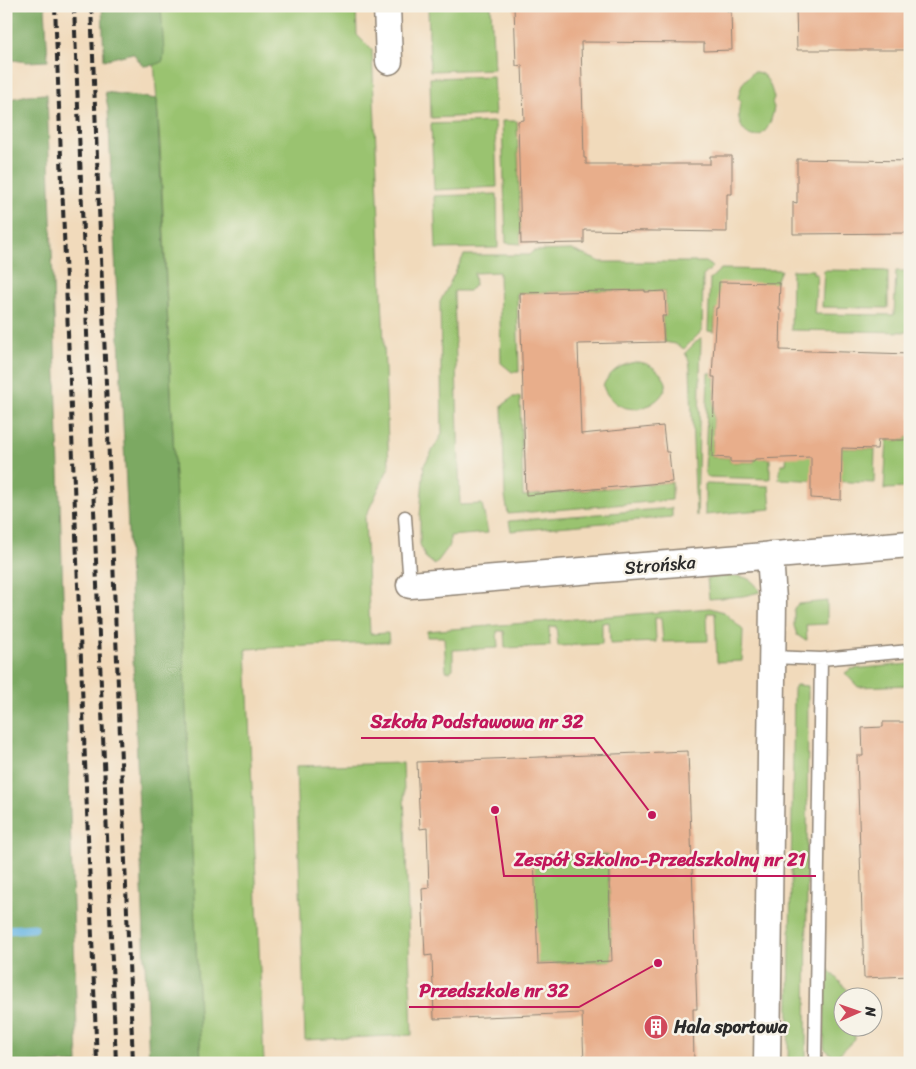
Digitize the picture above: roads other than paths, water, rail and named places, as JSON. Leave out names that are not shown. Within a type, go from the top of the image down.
[{"type":"street","points":[[387,6],[388,61]]},
{"type":"street","name":"Strońska","points":[[410,585],[910,544]]},
{"type":"street","points":[[767,1063],[773,600],[770,555]]},
{"type":"lane","points":[[405,517],[410,585]]},
{"type":"lane","points":[[772,658],[821,660],[910,651]]},
{"type":"lane","points":[[815,1063],[821,660]]},
{"type":"waterway","points":[[6,930],[34,928]]},
{"type":"railway","points":[[55,6],[97,1063]]},
{"type":"railway","points":[[74,6],[116,1063]]},
{"type":"railway","points":[[91,6],[133,1063]]},
{"type":"place","name":"Zespół Szkolno-Przedszkolny nr 21","points":[[495,810]]},
{"type":"place","name":"Szkoła Podstawowa nr 32","points":[[652,815]]},
{"type":"place","name":"Przedszkole nr 32","points":[[658,963]]},
{"type":"place","name":"Hala sportowa","points":[[656,1027]]}]
